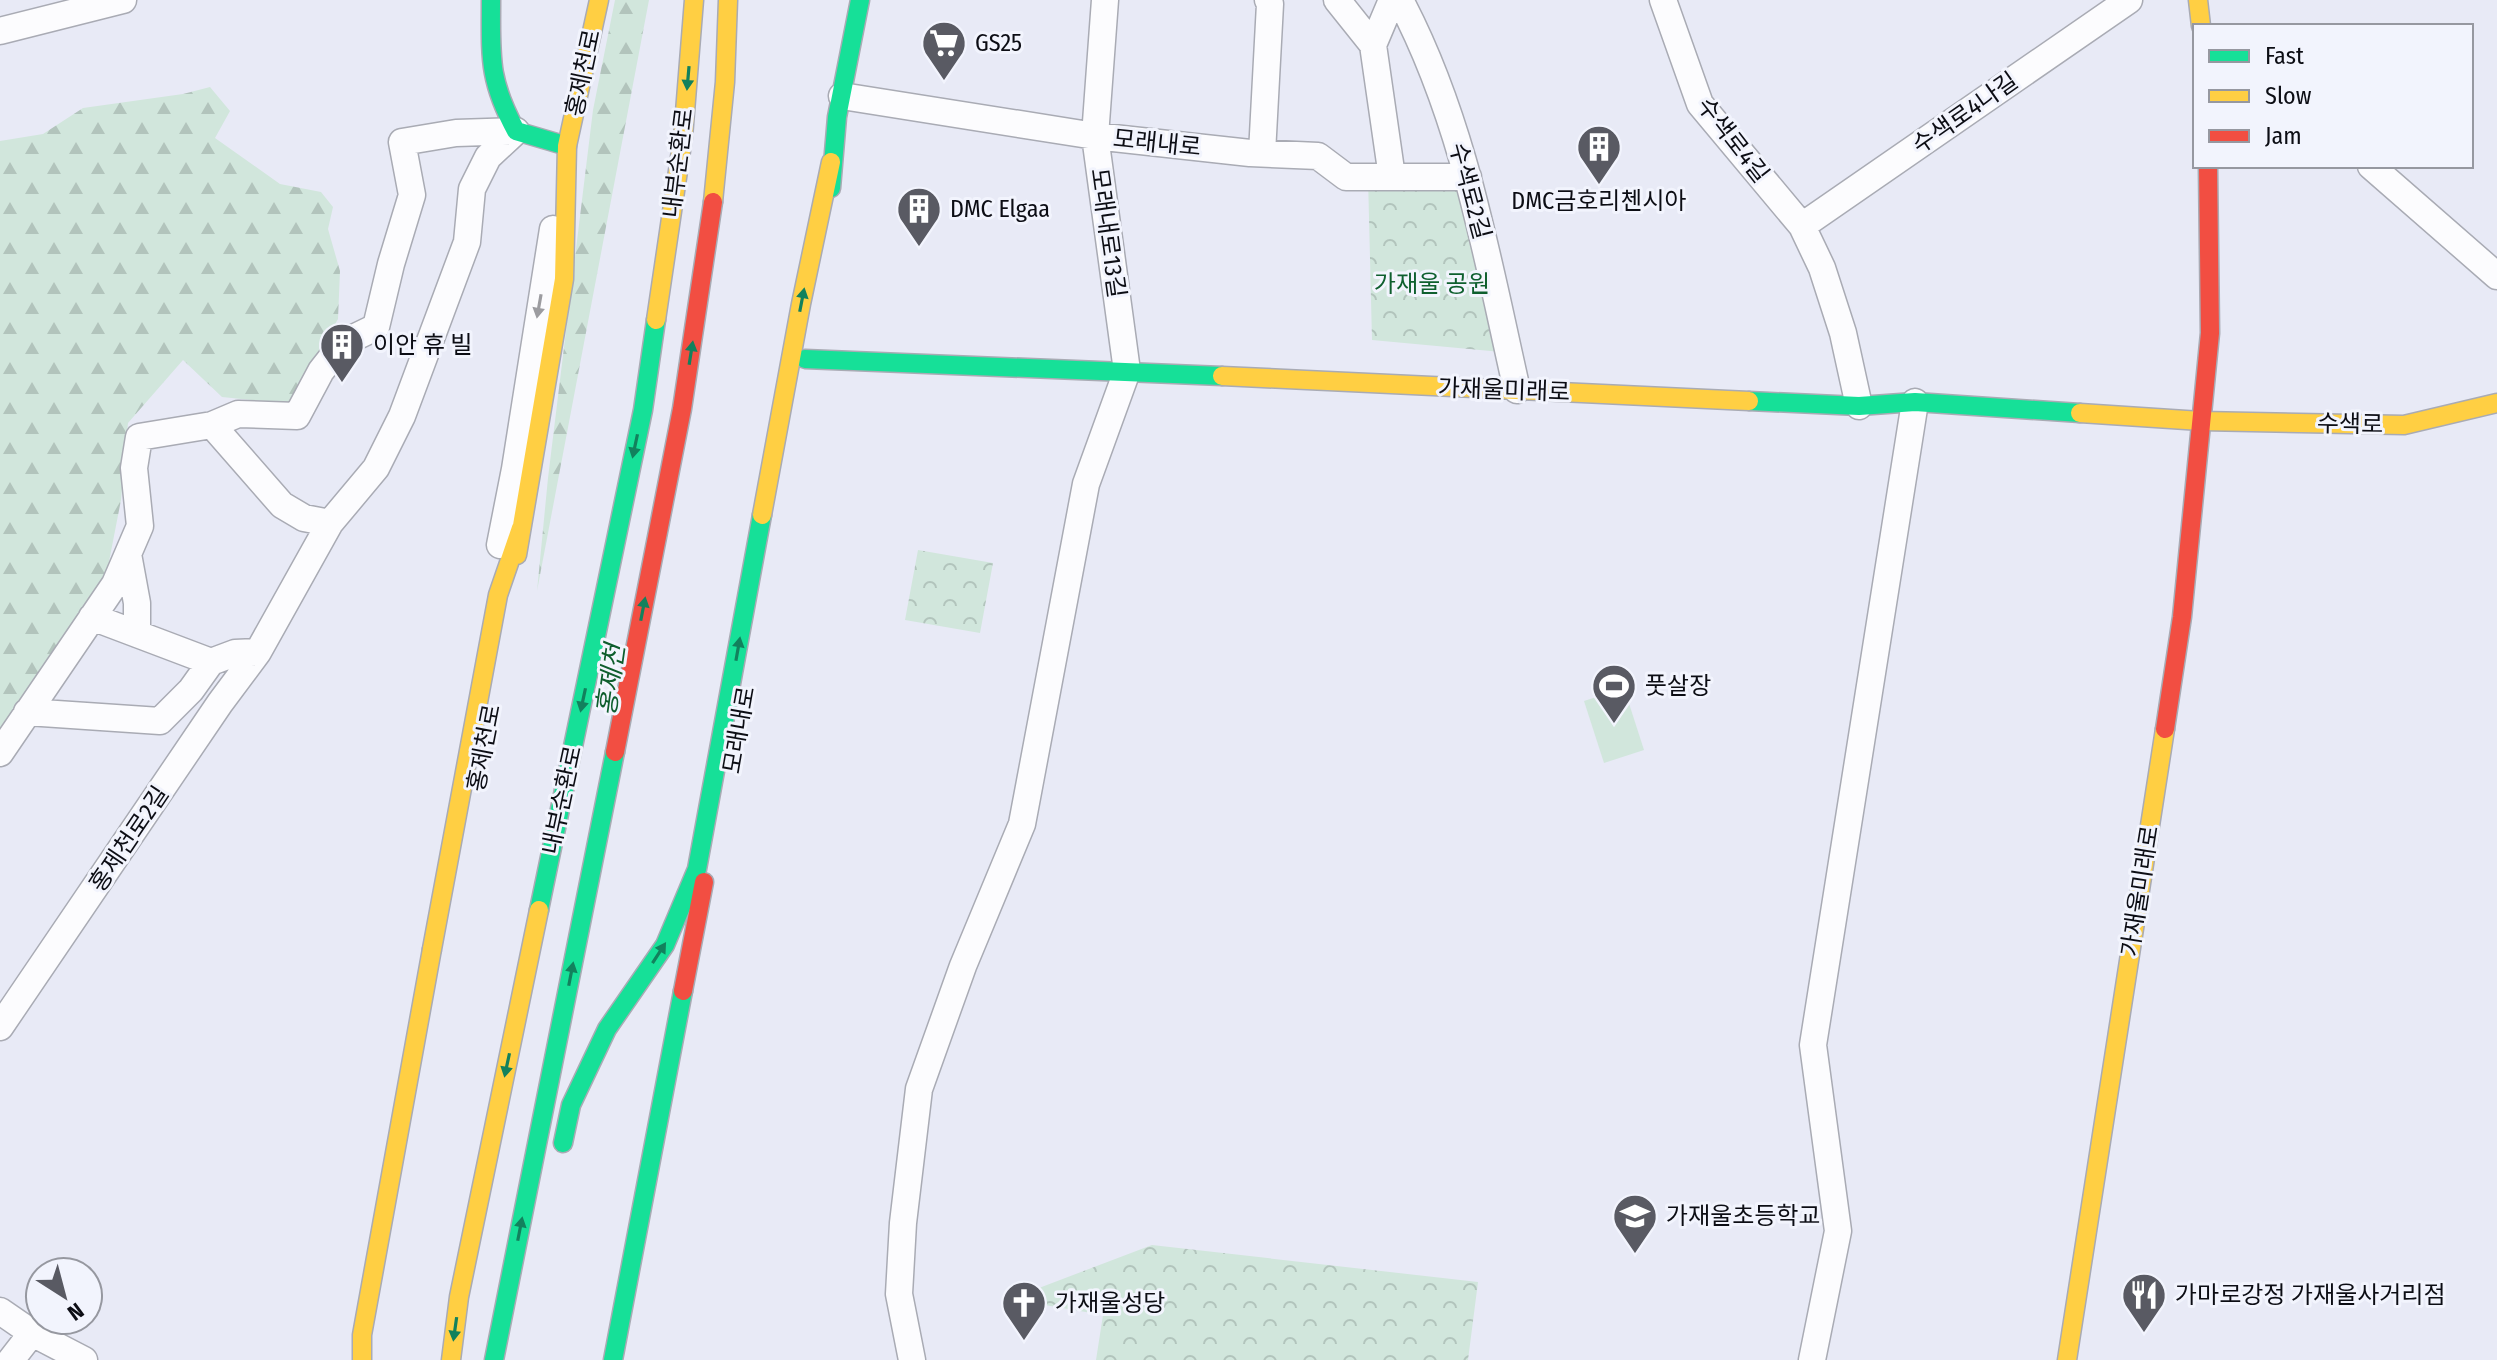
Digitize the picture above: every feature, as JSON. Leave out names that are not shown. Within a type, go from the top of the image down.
[{"type":"main road","points":[[491,0],[491,67],[499,99],[516,131]]},
{"type":"main road","name":"홍제천로","points":[[345,1348],[385,1277],[498,672],[548,384],[564,279],[567,146],[599,0]]},
{"type":"main road","name":"내부순환로","points":[[451,1360],[459,1297],[643,410],[683,137],[694,0]]},
{"type":"main road","name":"내부순환로","points":[[496,1360],[682,412],[715,199],[726,85],[728,0]]},
{"type":"main road","points":[[846,69],[849,0]]},
{"type":"main road","name":"모래내로","points":[[613,1360],[703,888],[729,783],[805,359],[830,252],[831,162],[860,0]]},
{"type":"main road","points":[[846,69],[870,0]]},
{"type":"main road","points":[[2198,0],[2201,24]]},
{"type":"main road","name":"홍제천로","points":[[516,131],[567,146]]},
{"type":"main road","points":[[557,1164],[571,1105],[595,1054],[607,1029],[665,945],[697,869],[801,304],[831,162]]},
{"type":"main road","name":"가재울미래로","points":[[2067,1360],[2182,617],[2210,333],[2208,168]]},
{"type":"main road","name":"가재울미래로","points":[[805,359],[1859,406],[1915,402],[2201,421]]},
{"type":"main road","name":"수색로","points":[[2201,421],[2404,425],[2497,403]]},
{"type":"main road","points":[[362,1360],[362,1335],[498,595],[521,528]]},
{"type":"main road","points":[[496,1360],[539,1225]]},
{"type":"street","points":[[0,31],[123,0]]},
{"type":"street","name":"모래내로13길","points":[[1105,0],[1095,136],[1127,371]]},
{"type":"street","points":[[1337,0],[1373,45],[1392,177]]},
{"type":"street","points":[[1373,45],[1392,0]]},
{"type":"street","name":"수색로2길","points":[[1400,0],[1444,96],[1468,177],[1517,390]]},
{"type":"street","name":"수색로4길","points":[[1663,0],[1700,104],[1802,226],[1822,268],[1843,333],[1859,406]]},
{"type":"street","name":"수색로4나길","points":[[1802,226],[2129,0]]},
{"type":"street","points":[[1262,153],[1274,1]]},
{"type":"street","name":"모래내로","points":[[842,96],[1095,136],[1318,156],[1346,177],[1468,177]]},
{"type":"street","name":"홍제천로","points":[[0,753],[115,584],[140,526],[134,468],[139,437],[212,425],[238,414],[297,416],[321,371],[343,343],[376,327],[412,195],[402,142],[456,133],[516,131]]},
{"type":"street","name":"홍제천로2길","points":[[0,1027],[258,652],[330,523],[376,468],[402,416],[467,242],[472,189],[488,157],[516,131]]},
{"type":"street","name":"홍제천로","points":[[345,1348],[474,667],[515,469],[567,146]]},
{"type":"street","points":[[2373,168],[2497,276]]},
{"type":"street","points":[[912,1360],[899,1294],[903,1223],[919,1089],[963,966],[1022,824],[1086,484],[1127,371]]},
{"type":"street","points":[[1812,1360],[1838,1231],[1813,1045],[1915,402]]},
{"type":"street","points":[[212,425],[282,505],[304,518],[330,523]]},
{"type":"street","points":[[128,554],[137,603],[137,634]]},
{"type":"street","points":[[92,617],[211,662]]},
{"type":"street","points":[[27,712],[160,721],[191,690],[211,662],[235,653],[258,652]]},
{"type":"street","points":[[0,1311],[24,1328]]},
{"type":"street","points":[[11,1360],[30,1336]]},
{"type":"street","points":[[38,1336],[84,1360]]},
{"type":"green space","points":[[615,0],[649,0],[537,591],[593,110]]},
{"type":"green space","points":[[210,87],[230,111],[215,138],[280,184],[321,192],[333,207],[328,229],[340,271],[338,319],[291,404],[222,397],[183,360],[128,423],[121,500],[107,572],[0,731],[0,141],[43,134],[83,108],[183,94]]},
{"type":"green space","name":"가재울 공원","points":[[1368,177],[1470,184],[1512,353],[1372,340]]},
{"type":"green space","points":[[918,550],[993,563],[980,633],[905,620]]},
{"type":"green space","name":"풋살장","points":[[1624,688],[1644,750],[1604,763],[1584,701]]},
{"type":"green space","points":[[1152,1245],[1478,1282],[1468,1360],[1096,1360],[1103,1315],[1010,1299]]},
{"type":"traffic: fast","points":[[491,0],[493,67],[500,97],[516,131],[567,146]]},
{"type":"traffic: fast","points":[[831,188],[837,117],[860,0]]},
{"type":"traffic: fast","points":[[539,910],[643,410],[656,320]]},
{"type":"traffic: fast","points":[[805,359],[1222,376]]},
{"type":"traffic: fast","points":[[1749,401],[1859,406],[1915,402],[2080,413]]},
{"type":"traffic: fast","points":[[563,1143],[571,1105],[607,1029],[665,945],[697,869],[762,515]]},
{"type":"traffic: fast","points":[[494,1360],[615,752]]},
{"type":"traffic: fast","points":[[613,1360],[683,991]]},
{"type":"traffic: slow","points":[[517,555],[564,279],[567,146],[599,0]]},
{"type":"traffic: slow","points":[[656,320],[683,137],[694,0]]},
{"type":"traffic: slow","points":[[713,202],[725,82],[728,0]]},
{"type":"traffic: slow","points":[[2198,0],[2201,24]]},
{"type":"traffic: slow","points":[[762,515],[831,162]]},
{"type":"traffic: slow","points":[[1222,376],[1749,401]]},
{"type":"traffic: slow","points":[[2080,413],[2201,421],[2404,425],[2497,403]]},
{"type":"traffic: slow","points":[[432,949],[498,595],[521,528]]},
{"type":"traffic: slow","points":[[2067,1360],[2165,729]]},
{"type":"traffic: slow","points":[[451,1360],[459,1297],[539,910]]},
{"type":"traffic: slow","points":[[362,1360],[362,1335],[432,949]]},
{"type":"traffic: jam","points":[[2165,729],[2182,617],[2210,333],[2208,168]]},
{"type":"traffic: jam","points":[[615,752],[682,409],[713,202]]},
{"type":"traffic: jam","points":[[683,991],[704,882]]},
{"type":"place","name":"GS25","points":[[944,82]]},
{"type":"place","name":"DMC금호리첸시아","points":[[1599,186]]},
{"type":"place","name":"DMC Elgaa","points":[[919,248]]},
{"type":"place","name":"이안 휴 빌","points":[[342,384]]},
{"type":"place","name":"풋살장","points":[[1614,725]]},
{"type":"place","name":"가재울초등학교","points":[[1635,1255]]},
{"type":"place","name":"가마로강정 가재울사거리점","points":[[2144,1334]]},
{"type":"place","name":"가재울성당","points":[[1024,1342]]},
{"type":"water label","name":"홍제천","points":[[611,680]]}]
